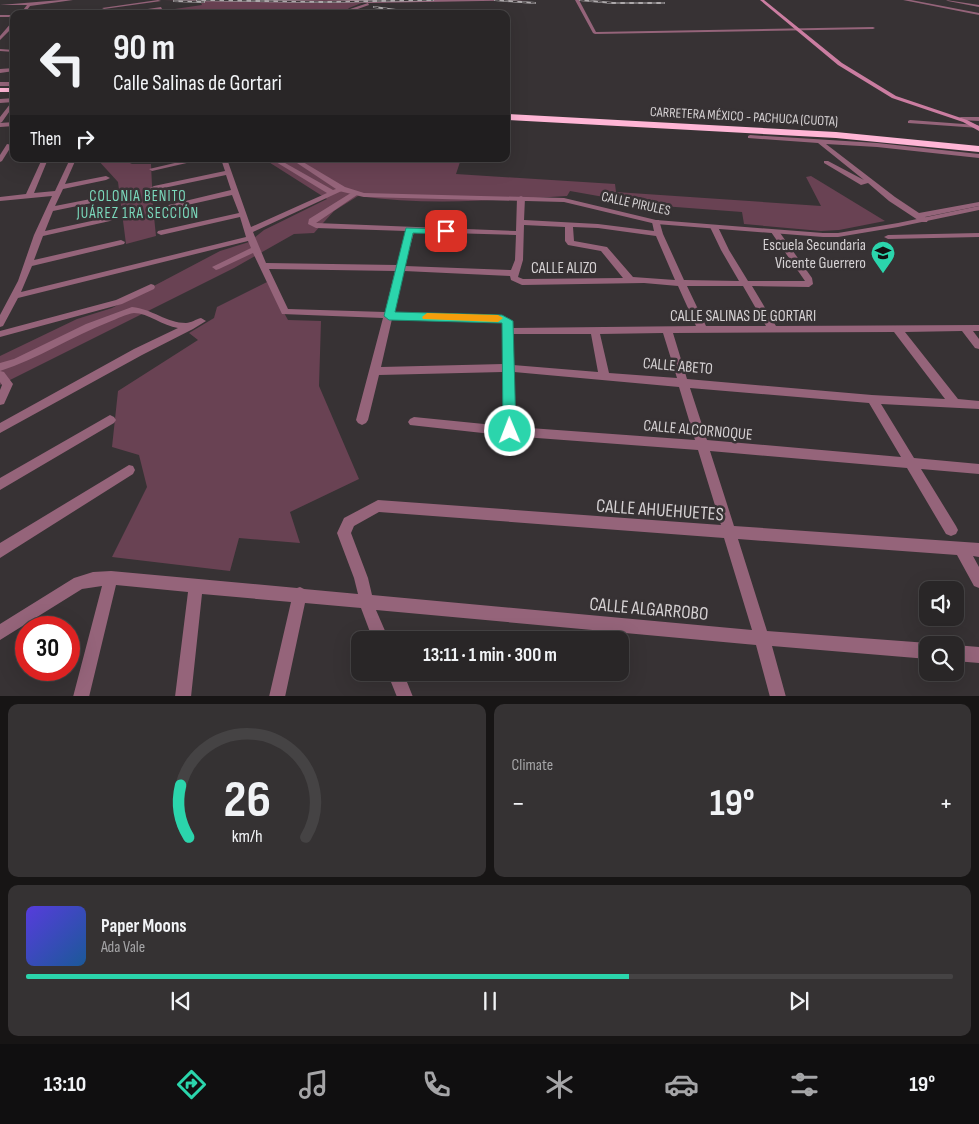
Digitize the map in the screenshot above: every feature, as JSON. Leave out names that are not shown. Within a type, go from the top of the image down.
[{"type":"highway","name":"CARRETERA MÉXICO - PACHUCA (CUOTA)","points":[[510,111],[829,128],[979,149]]},
{"type":"highway","name":"CARRETERA MÉXICO - PACHUCA (CUOTA)","points":[[510,117],[845,136],[979,149]]},
{"type":"main road","points":[[762,0],[840,64],[894,97],[961,120],[978,128]]},
{"type":"street","points":[[1,4],[10,0],[22,0]]},
{"type":"street","points":[[1,4],[30,5],[71,0]]},
{"type":"street","points":[[121,0],[133,4]]},
{"type":"street","points":[[104,8],[159,0],[161,8],[147,10]]},
{"type":"street","points":[[343,0],[373,2],[529,0]]},
{"type":"street","points":[[577,0],[595,33],[872,28]]},
{"type":"street","points":[[905,0],[979,14]]},
{"type":"street","points":[[919,0],[964,12]]},
{"type":"street","points":[[948,0],[979,6]]},
{"type":"street","points":[[351,10],[373,2]]},
{"type":"street","points":[[26,10],[30,5]]},
{"type":"street","points":[[0,39],[2,34]]},
{"type":"street","points":[[0,121],[10,107]]},
{"type":"street","points":[[961,120],[979,119]]},
{"type":"street","points":[[910,122],[978,128]]},
{"type":"street","points":[[750,137],[979,149]]},
{"type":"street","points":[[819,141],[892,199]]},
{"type":"street","points":[[0,160],[10,146]]},
{"type":"street","points":[[29,196],[44,162]]},
{"type":"street","points":[[0,324],[4,310],[15,296],[38,235],[73,162]]},
{"type":"street","points":[[152,169],[186,162]]},
{"type":"street","points":[[225,162],[255,249],[265,266],[285,312],[506,320],[508,331],[510,431]]},
{"type":"street","points":[[279,162],[332,193]]},
{"type":"street","name":"CALLE PIRULES","points":[[299,162],[342,189],[354,193],[394,196],[521,198],[570,201],[656,222],[775,232],[838,235],[979,208]]},
{"type":"street","points":[[826,162],[892,199],[921,218],[979,204]]},
{"type":"street","points":[[154,188],[229,172]]},
{"type":"street","points":[[0,199],[29,196],[106,178]]},
{"type":"street","points":[[15,296],[250,234],[342,189]]},
{"type":"street","points":[[156,210],[234,192]]},
{"type":"street","points":[[354,193],[314,219],[312,224],[316,226],[519,233]]},
{"type":"street","points":[[50,209],[111,197]]},
{"type":"street","points":[[514,273],[520,260],[521,198]]},
{"type":"street","points":[[160,233],[243,214]]},
{"type":"street","points":[[38,235],[110,219]]},
{"type":"street","points":[[520,222],[569,224],[659,234]]},
{"type":"street","points":[[656,222],[659,234],[702,329]]},
{"type":"street","points":[[569,224],[570,242],[575,245],[604,249],[630,281]]},
{"type":"street","points":[[714,226],[773,329]]},
{"type":"street","points":[[362,420],[410,230]]},
{"type":"street","name":"CALLE ALIZO","points":[[265,266],[399,268],[514,273],[514,278],[522,282],[630,281],[809,284],[809,280],[775,232]]},
{"type":"street","points":[[888,237],[979,236]]},
{"type":"street","points":[[28,264],[121,242]]},
{"type":"street","points":[[216,267],[255,249]]},
{"type":"street","points":[[0,334],[118,302],[151,287]]},
{"type":"street","points":[[0,367],[30,356],[102,320],[137,309],[170,324],[190,327]]},
{"type":"street","points":[[0,428],[138,352],[201,322]]},
{"type":"street","points":[[964,328],[979,346]]},
{"type":"street","name":"CALLE SALINAS DE GORTARI","points":[[508,331],[979,328]]},
{"type":"street","points":[[667,330],[730,532],[778,696]]},
{"type":"street","points":[[898,330],[955,404]]},
{"type":"street","points":[[596,331],[604,375]]},
{"type":"street","name":"CALLE ABETO","points":[[374,371],[508,368],[872,399],[979,405]]},
{"type":"street","points":[[0,375],[8,384],[0,401]]},
{"type":"street","points":[[872,399],[951,530]]},
{"type":"street","points":[[0,484],[110,420]]},
{"type":"street","name":"CALLE ALCORNOQUE","points":[[414,422],[979,469]]},
{"type":"street","points":[[0,551],[129,470]]},
{"type":"street","name":"CALLE AHUEHUETES","points":[[366,601],[361,578],[345,538],[345,526],[348,522],[371,509],[386,506],[505,517],[979,550]]},
{"type":"street","points":[[961,548],[979,581]]},
{"type":"street","name":"CALLE ALGARROBO","points":[[0,633],[79,583],[93,578],[110,578],[762,638],[919,650]]},
{"type":"street","points":[[81,696],[110,578]]},
{"type":"street","points":[[183,696],[196,586]]},
{"type":"street","points":[[277,696],[300,594]]},
{"type":"street","points":[[366,601],[378,631]]},
{"type":"street","points":[[964,654],[979,655]]},
{"type":"street","points":[[399,681],[405,696]]},
{"type":"shaded area","points":[[163,0],[340,0],[364,2],[347,10],[168,10],[202,5],[200,1]]},
{"type":"shaded area","points":[[100,162],[151,164],[156,236],[126,244],[118,182]]},
{"type":"shaded area","points":[[269,162],[460,162],[456,174],[615,184],[616,192],[821,206],[806,177],[811,176],[885,221],[839,230],[821,231],[744,224],[742,212],[649,205],[570,191],[567,196],[462,201],[410,201],[358,196],[334,211],[314,233],[294,234],[234,268],[0,385],[0,356],[77,319],[112,308],[220,251],[249,242],[264,230],[327,199]]},
{"type":"shaded area","points":[[267,282],[288,320],[321,321],[319,386],[359,479],[290,512],[300,543],[239,538],[230,571],[112,557],[147,487],[139,455],[112,447],[118,391],[198,340],[189,333],[214,318],[217,307]]},
{"type":"railway","points":[[197,0],[324,2],[433,0]]},
{"type":"railway","points":[[495,0],[535,3]]},
{"type":"railway","points":[[580,0],[613,3],[664,3]]},
{"type":"railway","points":[[174,1],[204,2]]},
{"type":"railway","points":[[374,7],[396,10]]},
{"type":"slow traffic","points":[[427,317],[498,318]]},
{"type":"place","name":"Escuela Secundaria Vicente Guerrero","points":[[883,274]]},
{"type":"district","name":"COLONIA BENITO JUÁREZ 1RA SECCIÓN","points":[[138,204]]},
{"type":"route","points":[[446,231],[410,230],[399,268],[389,316],[502,318],[507,321],[510,431]]}]
